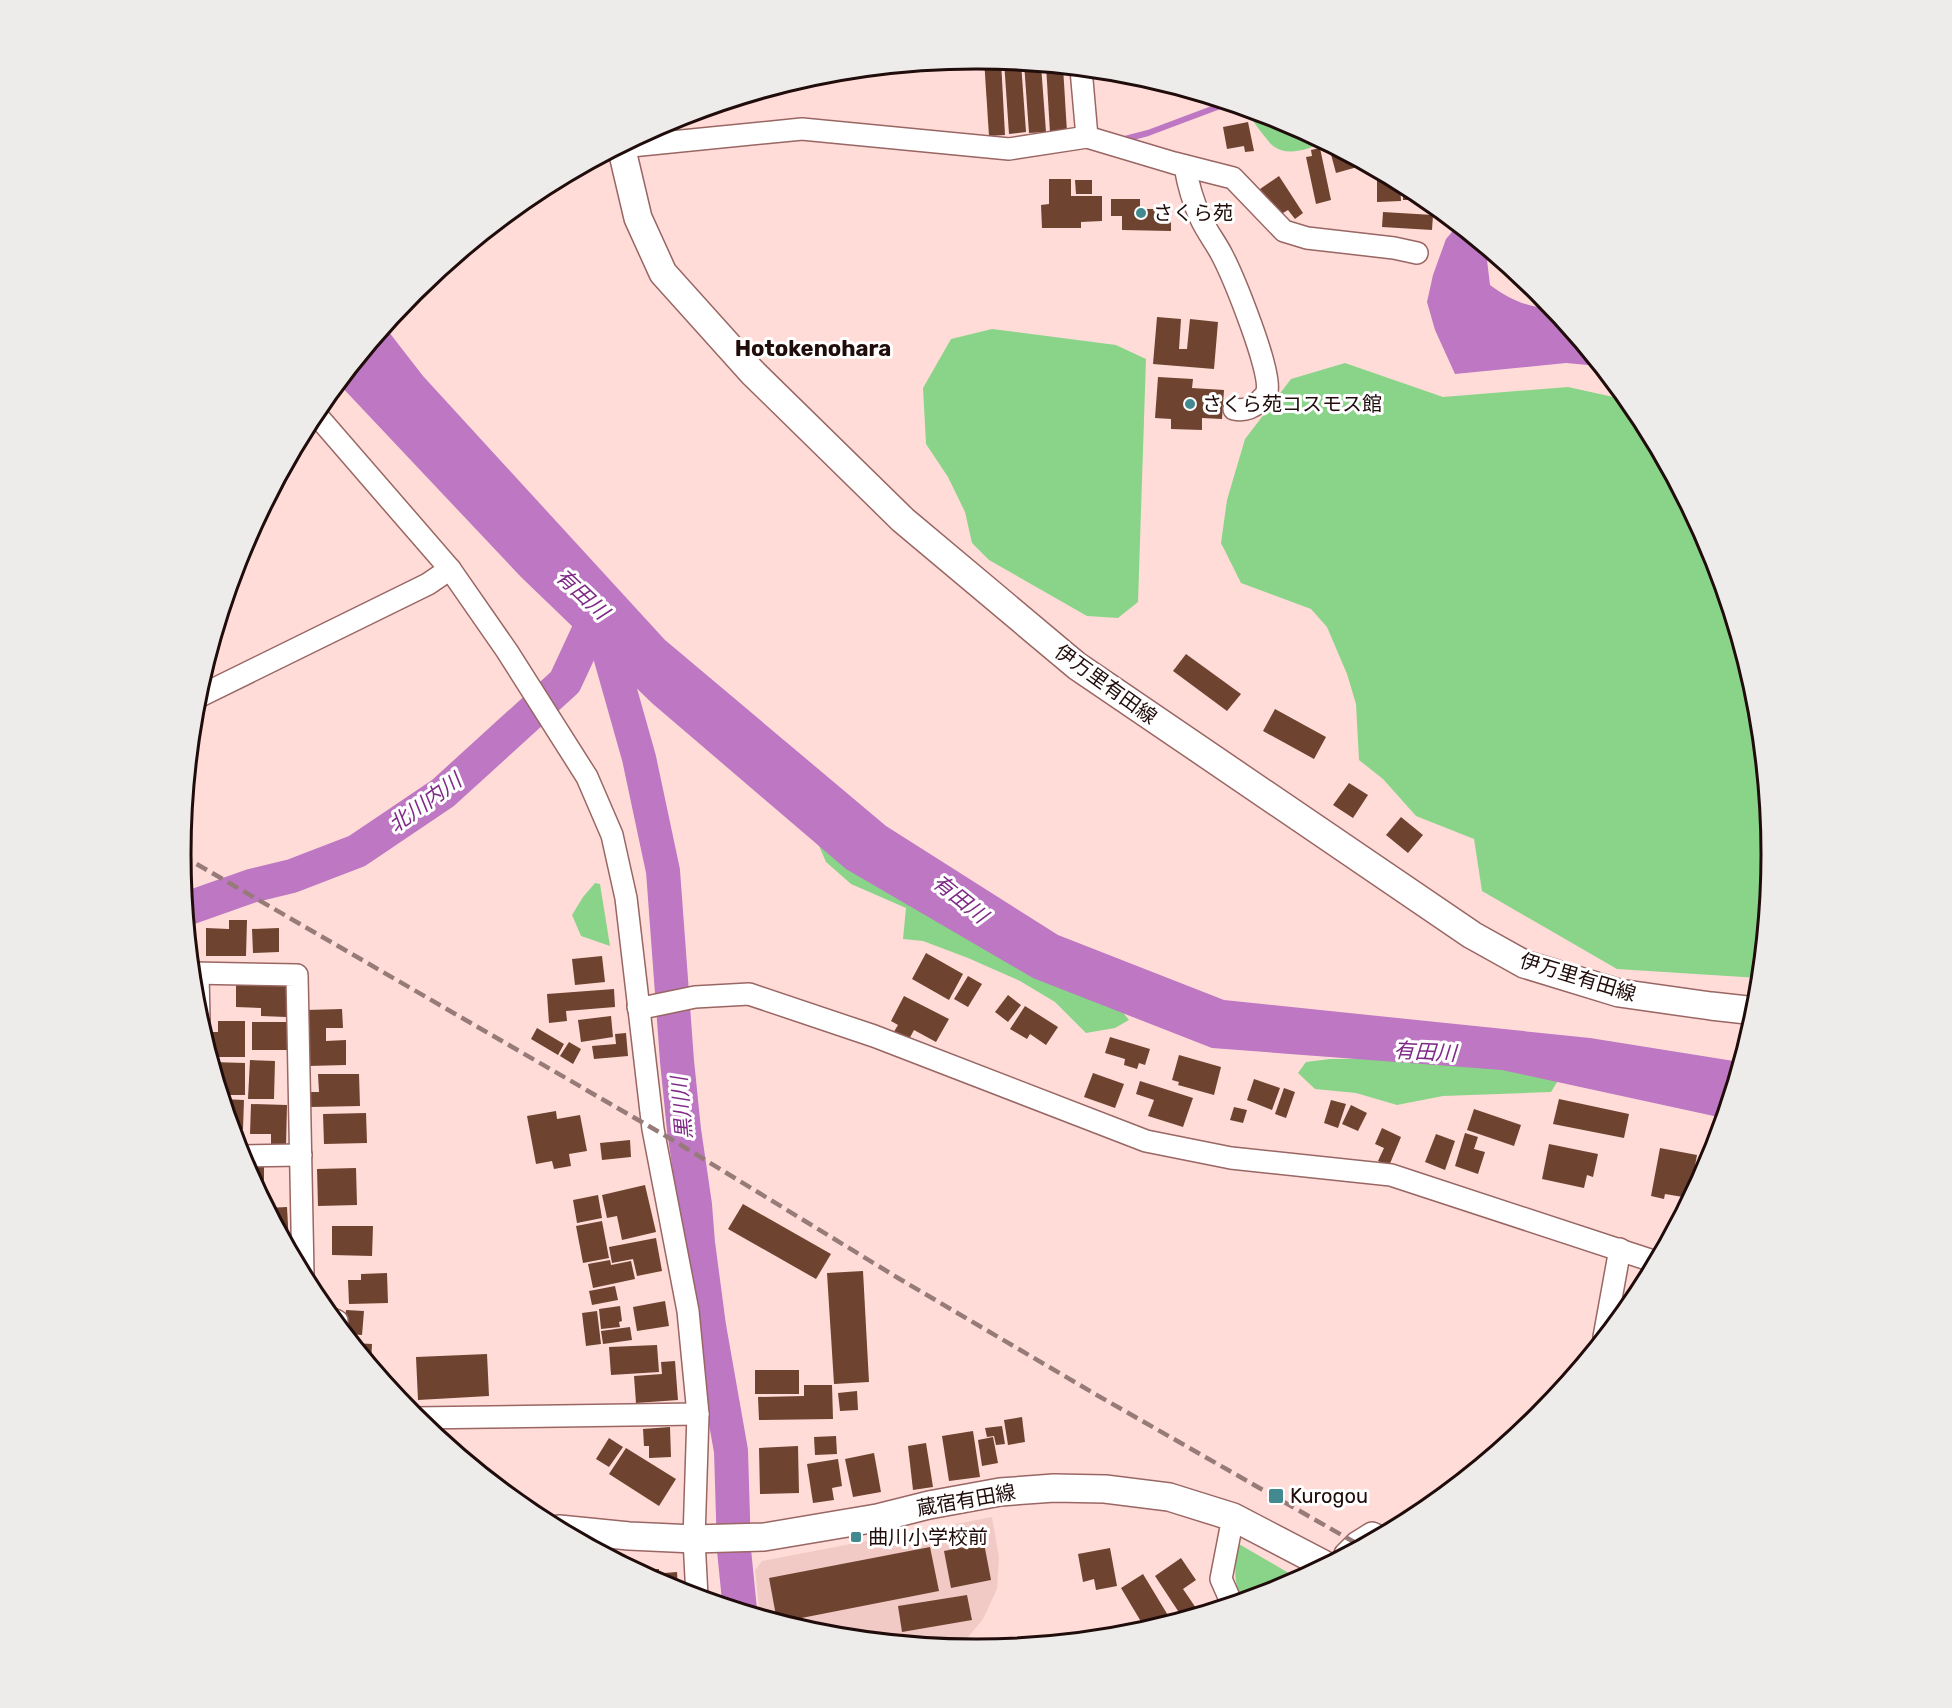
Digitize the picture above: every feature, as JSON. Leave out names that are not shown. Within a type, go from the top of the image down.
[{"type":"main road","name":"伊万里有田線","points":[[623,153],[638,218],[663,273],[752,372],[903,520],[1077,666],[1472,935],[1524,964],[1619,993],[1745,1010]]},
{"type":"main road","name":"蔵宿有田線","points":[[578,1531],[694,1539],[764,1537],[877,1518],[1000,1492],[1054,1488],[1105,1489],[1169,1497],[1233,1517],[1317,1561]]},
{"type":"street","points":[[1082,77],[1087,137]]},
{"type":"street","points":[[640,145],[802,129],[1009,149],[1087,137],[1233,178],[1284,231],[1306,238],[1394,248],[1417,253]]},
{"type":"street","points":[[1185,166],[1189,192],[1227,266],[1252,328],[1265,372],[1268,387],[1266,394],[1254,407],[1234,409]]},
{"type":"street","points":[[321,421],[450,569],[507,651],[587,777],[612,835],[626,898],[642,1007],[653,1129],[688,1311],[698,1414],[694,1539],[696,1587]]},
{"type":"street","points":[[208,692],[428,584],[450,569]]},
{"type":"street","points":[[201,973],[297,975],[303,1257]]},
{"type":"street","points":[[642,1007],[694,997],[748,994],[874,1036],[1146,1141],[1231,1158],[1391,1175],[1648,1259]]},
{"type":"street","points":[[252,1156],[301,1155]]},
{"type":"street","points":[[1607,1321],[1620,1249]]},
{"type":"street","points":[[430,1418],[698,1414]]},
{"type":"street","points":[[1228,1597],[1221,1579],[1233,1517]]},
{"type":"shaded area","points":[[992,1517],[999,1557],[997,1589],[983,1619],[967,1639],[874,1632],[823,1624],[759,1608],[755,1570],[762,1561]]},
{"type":"green space","points":[[1253,120],[1314,146],[1298,151],[1279,149],[1273,146]]},
{"type":"green space","points":[[992,329],[1116,345],[1146,359],[1138,602],[1118,618],[1087,616],[989,560],[972,543],[965,512],[948,477],[926,444],[923,388],[951,339]]},
{"type":"green space","points":[[1345,363],[1443,397],[1568,387],[1614,397],[1656,462],[1701,554],[1734,651],[1746,701],[1759,803],[1761,854],[1759,905],[1751,977],[1617,969],[1482,891],[1474,839],[1416,816],[1383,779],[1359,760],[1356,704],[1347,674],[1327,627],[1311,609],[1241,583],[1221,543],[1227,500],[1245,439],[1291,379]]},
{"type":"green space","points":[[811,827],[1114,1001],[1129,1020],[1115,1028],[1086,1033],[1055,1002],[1020,981],[923,941],[903,939],[906,908],[851,884],[826,862]]},
{"type":"green space","points":[[595,883],[600,884],[610,946],[581,936],[572,915]]},
{"type":"green space","points":[[1442,1058],[1559,1079],[1551,1092],[1443,1096],[1397,1105],[1356,1093],[1315,1089],[1298,1073],[1306,1062],[1330,1059]]},
{"type":"green space","points":[[1239,1544],[1289,1573],[1239,1593],[1235,1573]]},
{"type":"water","points":[[1453,230],[1488,259],[1490,285],[1519,302],[1539,307],[1590,365],[1566,363],[1455,374],[1435,330],[1427,302],[1433,275],[1446,239]]},
{"type":"water","name":"有田川","points":[[389,333],[423,376],[665,640],[886,826],[1058,935],[1224,1000],[1590,1038],[1733,1061],[1715,1116],[1502,1070],[1212,1048],[1033,978],[846,869],[653,704],[521,577],[344,389]]},
{"type":"building","points":[[985,69],[1001,70],[1005,135],[989,136]]},
{"type":"building","points":[[1005,70],[1022,71],[1026,132],[1009,134]]},
{"type":"building","points":[[1025,71],[1042,72],[1046,132],[1029,133]]},
{"type":"building","points":[[1046,73],[1063,75],[1067,132],[1050,133]]},
{"type":"building","points":[[1248,122],[1254,151],[1245,152],[1244,146],[1227,149],[1223,127]]},
{"type":"building","points":[[1320,149],[1331,200],[1316,204],[1306,157],[1312,156],[1311,150]]},
{"type":"building","points":[[1331,154],[1356,167],[1336,173]]},
{"type":"building","points":[[1279,176],[1303,213],[1295,219],[1288,210],[1278,216],[1260,189]]},
{"type":"building","points":[[1049,179],[1071,179],[1071,196],[1102,196],[1102,221],[1081,222],[1081,228],[1042,228],[1041,205],[1049,204]]},
{"type":"building","points":[[1075,180],[1092,180],[1092,194],[1076,194]]},
{"type":"building","points":[[1377,180],[1401,194],[1401,201],[1377,202]]},
{"type":"building","name":"さくら苑","points":[[1111,199],[1140,199],[1140,209],[1171,209],[1171,231],[1122,230],[1122,216],[1111,216]]},
{"type":"building","points":[[1383,212],[1433,216],[1432,230],[1382,227]]},
{"type":"building","points":[[1157,317],[1181,319],[1179,349],[1187,349],[1190,319],[1218,322],[1214,369],[1153,364]]},
{"type":"building","name":"さくら苑コスモス館","points":[[1158,377],[1193,379],[1192,388],[1224,390],[1222,419],[1202,418],[1202,430],[1171,429],[1171,419],[1155,418]]},
{"type":"building","points":[[1186,654],[1241,694],[1227,711],[1173,671]]},
{"type":"building","points":[[1275,709],[1326,737],[1314,759],[1263,731]]},
{"type":"building","points":[[1349,783],[1368,795],[1353,818],[1333,805]]},
{"type":"building","points":[[1401,817],[1423,835],[1408,853],[1386,835]]},
{"type":"building","points":[[229,920],[247,920],[246,956],[206,956],[206,928],[229,929]]},
{"type":"building","points":[[279,928],[279,952],[253,953],[252,929]]},
{"type":"building","points":[[926,953],[963,974],[949,1000],[912,979]]},
{"type":"building","points":[[602,956],[605,982],[575,985],[572,959]]},
{"type":"building","points":[[968,976],[982,984],[968,1007],[954,999]]},
{"type":"building","points":[[236,978],[287,979],[286,1017],[261,1016],[261,1008],[236,1007]]},
{"type":"building","points":[[614,989],[615,1007],[566,1011],[567,1021],[549,1023],[547,994]]},
{"type":"building","points":[[1008,995],[1021,1005],[1008,1022],[995,1012]]},
{"type":"building","points":[[904,996],[949,1019],[936,1042],[914,1030],[907,1043],[892,1035],[898,1025],[891,1021]]},
{"type":"building","points":[[1025,1006],[1058,1027],[1046,1045],[1030,1034],[1027,1039],[1010,1029]]},
{"type":"building","points":[[342,1009],[343,1028],[326,1028],[326,1041],[346,1040],[346,1065],[308,1066],[306,1010]]},
{"type":"building","points":[[611,1016],[613,1037],[581,1042],[578,1020]]},
{"type":"building","points":[[218,1021],[245,1021],[245,1057],[218,1057],[212,1032],[218,1032]]},
{"type":"building","points":[[252,1022],[287,1022],[287,1050],[252,1050]]},
{"type":"building","points":[[537,1028],[564,1044],[558,1055],[531,1039]]},
{"type":"building","points":[[626,1033],[628,1056],[594,1059],[592,1046],[616,1044],[615,1034]]},
{"type":"building","points":[[1110,1037],[1150,1049],[1145,1065],[1139,1063],[1137,1069],[1124,1065],[1125,1059],[1105,1053]]},
{"type":"building","points":[[569,1042],[581,1049],[573,1064],[560,1056]]},
{"type":"building","points":[[1179,1055],[1221,1067],[1214,1095],[1178,1085],[1179,1082],[1172,1080]]},
{"type":"building","points":[[250,1060],[275,1061],[274,1099],[248,1099]]},
{"type":"building","points":[[220,1062],[245,1063],[245,1095],[230,1095]]},
{"type":"building","points":[[1093,1073],[1124,1084],[1115,1108],[1084,1097]]},
{"type":"building","points":[[318,1074],[359,1074],[360,1106],[310,1107],[310,1092],[319,1092]]},
{"type":"building","points":[[1254,1079],[1280,1088],[1272,1110],[1247,1100]]},
{"type":"building","points":[[1140,1081],[1193,1098],[1183,1127],[1148,1116],[1154,1100],[1136,1094]]},
{"type":"building","points":[[1284,1088],[1295,1092],[1286,1118],[1275,1114]]},
{"type":"building","points":[[231,1099],[244,1100],[242,1129]]},
{"type":"building","points":[[1559,1099],[1629,1114],[1624,1138],[1553,1124]]},
{"type":"building","points":[[1331,1100],[1346,1104],[1338,1128],[1324,1123]]},
{"type":"building","points":[[251,1104],[287,1105],[286,1146],[271,1146],[271,1134],[250,1134]]},
{"type":"building","points":[[1351,1105],[1367,1113],[1358,1131],[1342,1124]]},
{"type":"building","points":[[1234,1107],[1247,1110],[1243,1123],[1230,1120]]},
{"type":"building","points":[[1474,1109],[1521,1125],[1514,1146],[1467,1130]]},
{"type":"building","points":[[556,1111],[557,1119],[580,1115],[587,1151],[569,1154],[571,1166],[554,1169],[552,1161],[536,1164],[527,1116]]},
{"type":"building","points":[[366,1113],[367,1143],[324,1144],[323,1114]]},
{"type":"building","points":[[1382,1128],[1401,1137],[1389,1166],[1378,1161],[1384,1148],[1375,1144]]},
{"type":"building","points":[[1465,1133],[1478,1137],[1474,1149],[1485,1152],[1478,1174],[1455,1166]]},
{"type":"building","points":[[1436,1134],[1455,1141],[1445,1170],[1425,1162]]},
{"type":"building","points":[[630,1140],[631,1157],[602,1160],[600,1143]]},
{"type":"building","points":[[1549,1144],[1598,1154],[1593,1177],[1587,1175],[1584,1188],[1542,1179]]},
{"type":"building","points":[[1660,1148],[1697,1155],[1694,1169],[1682,1197],[1665,1194],[1664,1199],[1651,1196]]},
{"type":"building","points":[[255,1164],[264,1164],[263,1180]]},
{"type":"building","points":[[356,1168],[357,1205],[318,1206],[317,1169]]},
{"type":"building","points":[[645,1185],[656,1232],[622,1240],[617,1216],[607,1218],[602,1195]]},
{"type":"building","points":[[598,1195],[602,1218],[577,1223],[573,1200]]},
{"type":"building","points":[[743,1204],[831,1254],[816,1279],[728,1229]]},
{"type":"building","points":[[287,1207],[288,1232],[276,1208]]},
{"type":"building","points":[[602,1221],[609,1258],[583,1263],[576,1226]]},
{"type":"building","points":[[332,1226],[373,1226],[372,1256],[332,1255]]},
{"type":"building","points":[[656,1238],[662,1271],[637,1276],[633,1259],[612,1263],[609,1247]]},
{"type":"building","points":[[610,1260],[611,1265],[631,1261],[635,1279],[593,1288],[588,1264]]},
{"type":"building","points":[[863,1271],[869,1382],[834,1384],[827,1273]]},
{"type":"building","points":[[387,1273],[388,1303],[349,1304],[348,1280],[361,1280],[361,1274]]},
{"type":"building","points":[[615,1286],[618,1300],[592,1305],[589,1291]]},
{"type":"building","points":[[665,1301],[669,1326],[637,1331],[633,1307]]},
{"type":"building","points":[[620,1306],[622,1321],[619,1322],[620,1327],[601,1329],[599,1309]]},
{"type":"building","points":[[346,1310],[364,1311],[362,1335],[355,1335],[345,1321]]},
{"type":"building","points":[[597,1311],[601,1344],[586,1346],[582,1313]]},
{"type":"building","points":[[630,1327],[632,1340],[603,1344],[601,1331]]},
{"type":"building","points":[[362,1343],[372,1344],[371,1354]]},
{"type":"building","points":[[657,1345],[659,1372],[611,1375],[609,1347]]},
{"type":"building","points":[[487,1354],[489,1396],[418,1400],[416,1357]]},
{"type":"building","points":[[675,1361],[678,1400],[636,1403],[634,1376],[662,1374],[661,1362]]},
{"type":"building","points":[[755,1370],[799,1370],[799,1394],[755,1394]]},
{"type":"building","points":[[804,1385],[832,1385],[833,1419],[759,1420],[758,1397],[804,1396]]},
{"type":"building","points":[[857,1391],[858,1410],[840,1411],[838,1393]]},
{"type":"building","points":[[1022,1417],[1025,1442],[1008,1445],[1004,1420]]},
{"type":"building","points":[[1002,1426],[1005,1444],[996,1445],[994,1436],[987,1437],[985,1428]]},
{"type":"building","points":[[670,1427],[671,1457],[649,1458],[649,1446],[644,1446],[643,1429]]},
{"type":"building","points":[[973,1431],[980,1477],[949,1481],[942,1436]]},
{"type":"building","points":[[836,1436],[837,1454],[815,1455],[814,1437]]},
{"type":"building","points":[[993,1437],[998,1463],[982,1466],[978,1440]]},
{"type":"building","points":[[609,1438],[623,1447],[609,1467],[596,1459]]},
{"type":"building","points":[[926,1443],[933,1487],[913,1490],[908,1446]]},
{"type":"building","points":[[798,1446],[799,1493],[760,1494],[759,1448]]},
{"type":"building","points":[[626,1448],[676,1479],[659,1506],[609,1474]]},
{"type":"building","points":[[874,1453],[881,1492],[853,1497],[845,1459]]},
{"type":"building","points":[[838,1459],[842,1486],[832,1488],[834,1500],[813,1503],[807,1464]]},
{"type":"building","points":[[984,1543],[991,1580],[951,1588],[944,1551]]},
{"type":"building","points":[[930,1547],[939,1591],[800,1618],[775,1613],[769,1578]]},
{"type":"building","points":[[1110,1548],[1117,1586],[1096,1590],[1094,1579],[1083,1582],[1078,1554]]},
{"type":"building","points":[[1181,1558],[1196,1580],[1183,1589],[1195,1607],[1179,1612],[1155,1576]]},
{"type":"building","points":[[677,1572],[677,1580],[664,1574]]},
{"type":"building","points":[[1143,1574],[1168,1615],[1141,1621],[1121,1588]]},
{"type":"building","points":[[967,1595],[972,1620],[902,1632],[898,1606]]},
{"type":"waterway","points":[[1121,140],[1148,133],[1216,107]]},
{"type":"waterway","name":"北川内川","points":[[193,906],[251,886],[292,876],[357,851],[443,793],[565,682],[598,611]]},
{"type":"waterway","name":"黒川川","points":[[600,620],[639,758],[663,871],[684,1130],[709,1326],[731,1451],[734,1550],[739,1602]]},
{"type":"railway","points":[[191,861],[671,1139],[898,1278],[1095,1394],[1354,1542]]},
{"type":"place","name":"さくら苑","points":[[1141,213]]},
{"type":"place","name":"さくら苑コスモス館","points":[[1190,404]]},
{"type":"place","name":"Kurogou","points":[[1276,1496]]},
{"type":"place","name":"曲川小学校前","points":[[856,1537]]},
{"type":"district","name":"Hotokenohara","points":[[813,348]]}]
